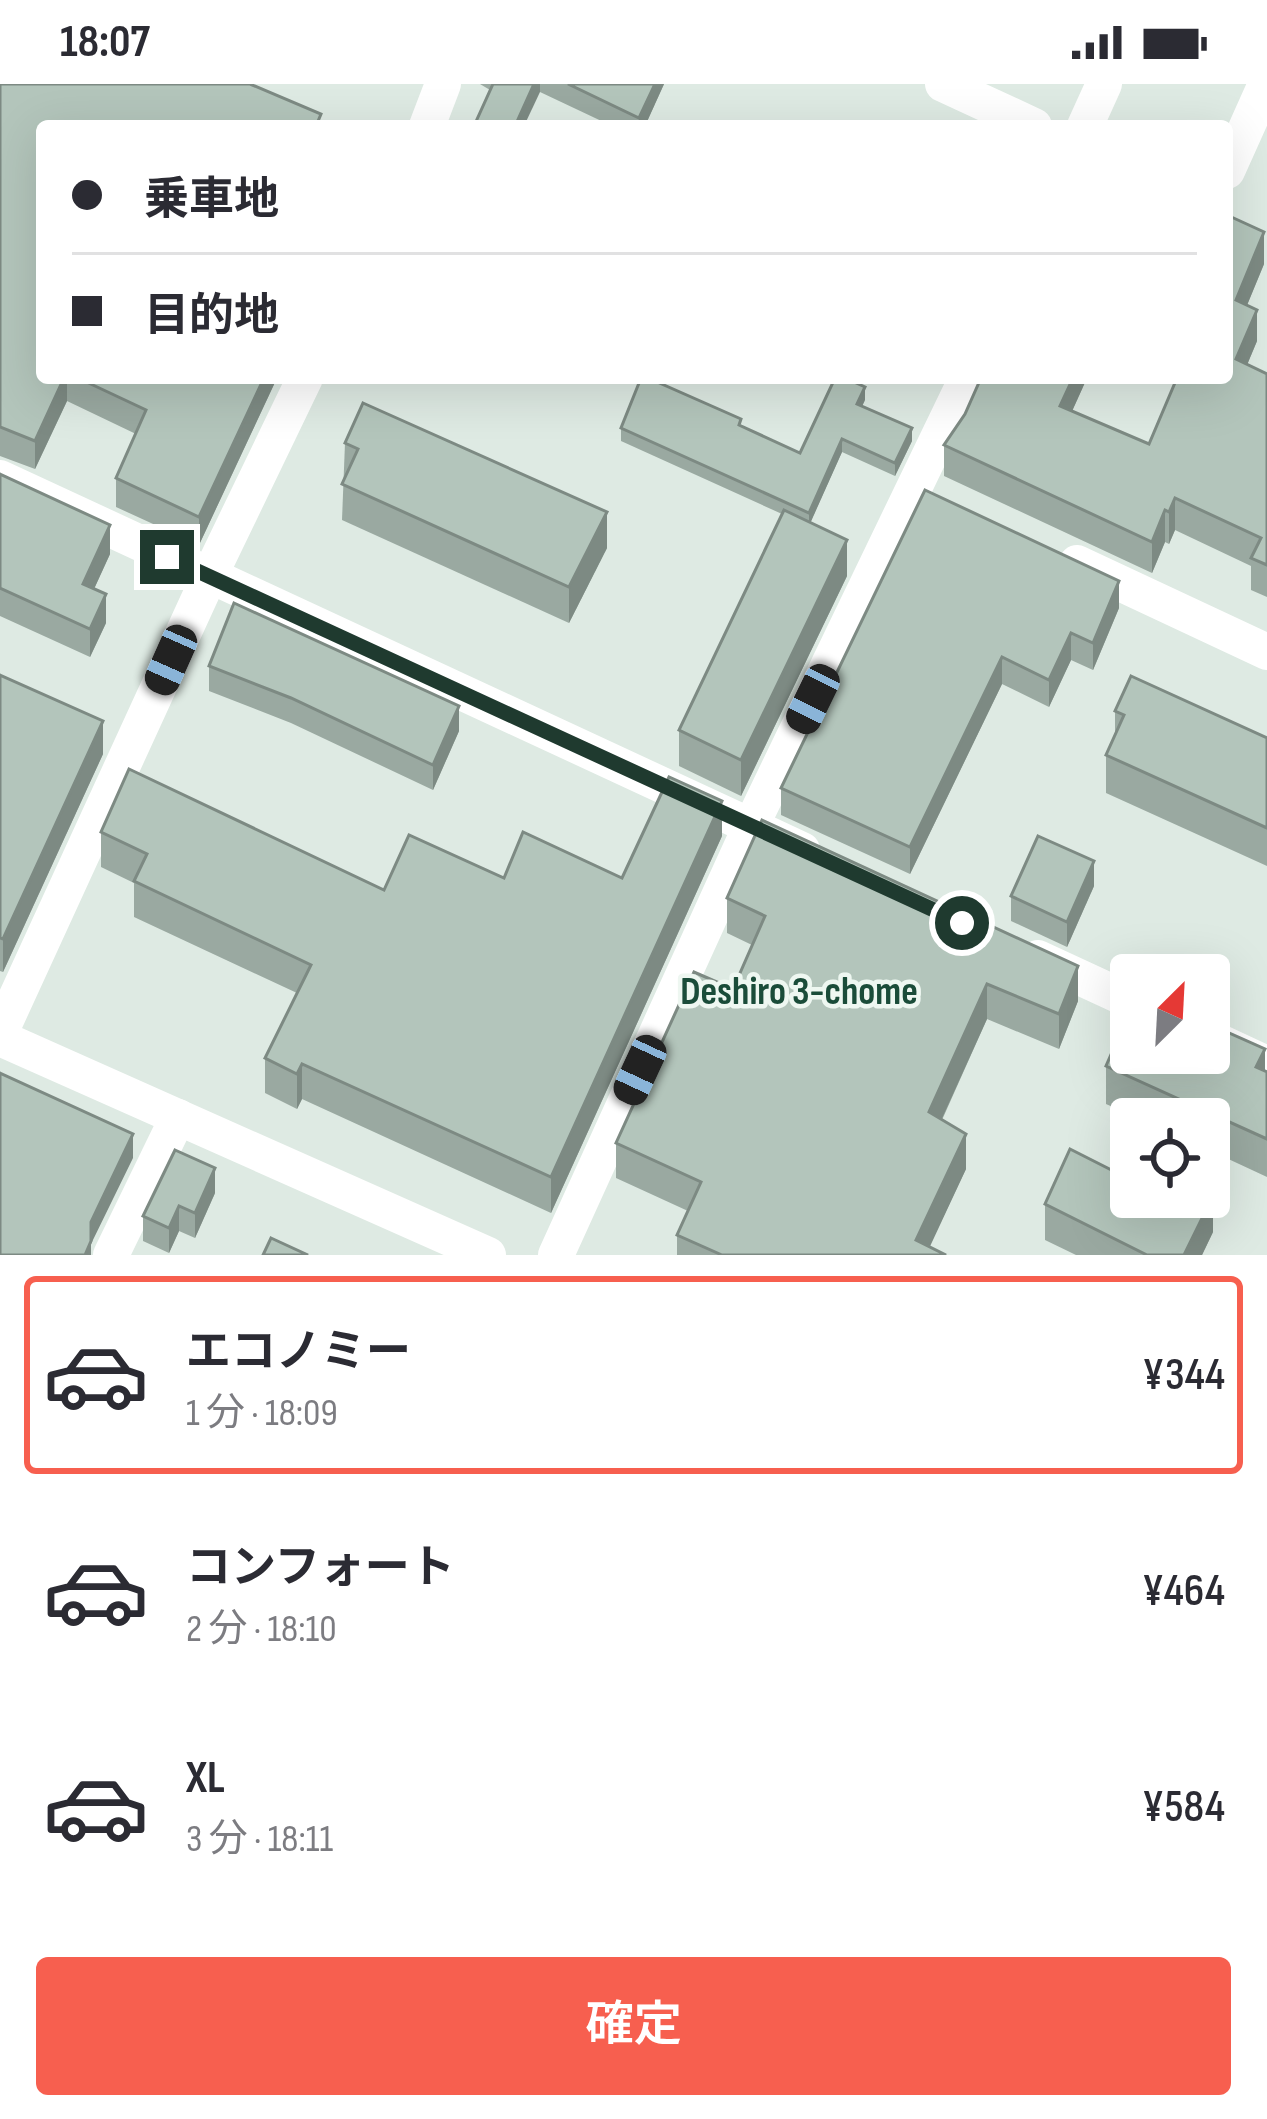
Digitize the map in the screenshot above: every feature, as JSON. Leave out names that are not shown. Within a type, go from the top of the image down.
[{"type":"street","points":[[943,84],[1021,120]]},
{"type":"street","points":[[1088,120],[1105,84]]},
{"type":"street","points":[[1233,158],[1266,84]]},
{"type":"street","points":[[302,384],[0,1035],[488,1255]]},
{"type":"street","points":[[556,1255],[751,826],[926,493],[965,384]]},
{"type":"street","points":[[0,478],[836,865]]},
{"type":"street","points":[[1040,546],[1267,652]]},
{"type":"street","points":[[1004,943],[1110,991]]},
{"type":"street","points":[[1230,1047],[1267,1064]]},
{"type":"street","points":[[111,1255],[178,1117]]},
{"type":"building","points":[[0,84],[250,84],[321,114],[318,120],[36,120],[36,384],[61,384],[35,441],[0,427]]},
{"type":"building","points":[[493,84],[534,84],[518,120],[477,120]]},
{"type":"building","points":[[568,84],[655,84],[639,118]]},
{"type":"building","points":[[1233,218],[1264,232],[1236,300],[1257,310],[1236,359],[1267,374],[1267,565],[1251,558],[1261,538],[1175,498],[1152,542],[944,445],[978,384],[1070,384],[1060,406],[1149,444],[1174,384],[1233,384]]},
{"type":"building","points":[[91,384],[261,384],[199,517],[116,478],[146,410]]},
{"type":"building","points":[[639,384],[662,384],[741,419],[739,425],[800,453],[832,384],[858,384],[865,387],[857,404],[912,428],[895,463],[842,439],[809,513],[621,428]]},
{"type":"building","points":[[363,403],[607,512],[569,587],[342,484],[358,449],[345,443]]},
{"type":"building","points":[[0,474],[110,525],[83,584],[106,594],[90,629],[0,588]]},
{"type":"building","points":[[925,490],[1119,581],[1093,643],[1071,633],[1049,680],[1002,657],[910,847],[781,788]]},
{"type":"building","points":[[784,510],[847,540],[741,760],[679,730]]},
{"type":"building","points":[[234,603],[459,706],[433,765],[291,698],[209,666]]},
{"type":"building","points":[[0,675],[103,721],[3,939],[0,938]]},
{"type":"building","points":[[1131,676],[1267,738],[1267,828],[1106,755],[1124,715],[1115,711]]},
{"type":"building","points":[[129,769],[384,890],[409,835],[504,878],[523,832],[622,878],[669,777],[722,801],[551,1177],[302,1064],[297,1074],[265,1058],[311,965],[134,881],[147,854],[101,832]]},
{"type":"building","points":[[762,820],[1078,966],[1059,1014],[987,984],[929,1112],[966,1134],[916,1240],[946,1255],[722,1255],[677,1235],[701,1182],[616,1143],[694,972],[733,989],[765,916],[727,898]]},
{"type":"building","points":[[1038,836],[1094,861],[1067,922],[1011,896]]},
{"type":"building","points":[[1230,1033],[1265,1049],[1256,1067],[1267,1072],[1267,1139],[1230,1122],[1230,1098],[1177,1098],[1124,1074],[1230,1074]]},
{"type":"building","points":[[0,1073],[133,1134],[91,1222],[85,1255],[0,1255]]},
{"type":"building","points":[[1070,1149],[1110,1169],[1110,1218],[1202,1218],[1184,1255],[1147,1255],[1045,1204]]},
{"type":"building","points":[[175,1150],[215,1168],[195,1213],[179,1206],[169,1228],[143,1216]]},
{"type":"building","points":[[271,1238],[308,1255],[263,1255]]},
{"type":"district","name":"Deshiro 3-chome","points":[[799,992]]},
{"type":"route","points":[[167,557],[962,923]]}]
